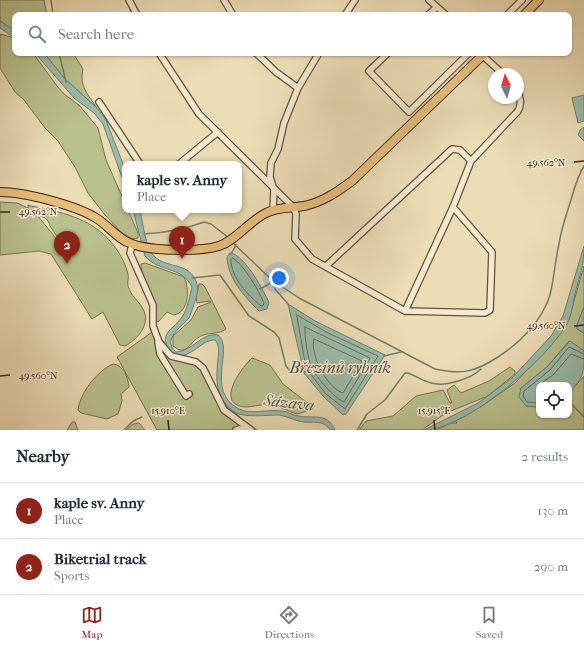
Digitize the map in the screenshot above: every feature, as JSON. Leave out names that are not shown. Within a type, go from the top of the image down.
[{"type":"main road","points":[[527,12],[539,0]]},
{"type":"main road","points":[[0,192],[63,204],[82,211],[99,219],[132,245],[199,250],[221,245],[230,240],[252,222],[273,210],[311,204],[328,197],[352,180],[482,56]]},
{"type":"street","points":[[129,0],[136,12]]},
{"type":"street","points":[[224,0],[231,12]]},
{"type":"street","points":[[347,12],[355,0]]},
{"type":"street","points":[[429,0],[443,12]]},
{"type":"street","points":[[510,12],[522,0]]},
{"type":"street","points":[[431,12],[437,7]]},
{"type":"street","points":[[161,56],[198,114],[293,207],[296,214],[295,239],[312,259],[405,311],[485,313],[490,310],[492,252],[453,207]]},
{"type":"street","points":[[259,56],[276,72],[298,88]]},
{"type":"street","points":[[273,210],[274,190],[270,177],[271,163],[278,149],[284,123],[298,88],[317,56]]},
{"type":"street","points":[[385,56],[369,71],[409,112],[466,56]]},
{"type":"street","points":[[486,56],[497,68]]},
{"type":"street","points":[[100,102],[138,161]]},
{"type":"street","points":[[405,311],[453,207],[471,161],[518,111],[521,104]]},
{"type":"street","points":[[183,161],[218,132]]},
{"type":"street","points":[[326,266],[452,149],[460,150],[471,161]]},
{"type":"street","points":[[132,245],[130,253],[153,305],[153,326],[157,337],[160,354],[186,396],[189,394]]},
{"type":"street","points":[[157,337],[171,356],[196,362],[204,368],[224,410],[248,428]]},
{"type":"street","points":[[236,430],[248,428]]},
{"type":"green space","points":[[0,0],[44,0],[46,12],[12,12],[12,29],[0,21]]},
{"type":"green space","points":[[0,34],[12,37],[12,56],[35,56],[57,86],[64,94],[79,105],[98,128],[106,160],[122,196],[122,213],[129,213],[138,233],[138,238],[133,239],[121,232],[105,215],[88,193],[75,167],[58,141],[45,128],[24,100],[15,92],[0,68]]},
{"type":"green space","points":[[46,56],[75,56],[83,69],[82,80],[85,90],[97,108],[65,79]]},
{"type":"green space","points":[[0,202],[17,203],[28,208],[28,205],[57,212],[90,224],[107,238],[123,261],[128,274],[129,289],[143,309],[145,315],[142,330],[130,343],[125,346],[120,345],[103,312],[92,319],[51,254],[39,251],[0,255]],"holes":[[[37,215],[44,217],[47,220],[68,253]]]},
{"type":"green space","points":[[145,263],[184,277],[187,288],[187,299],[183,309],[179,313],[174,315],[167,312],[158,322],[141,267],[141,264]]},
{"type":"green space","points":[[584,266],[584,307],[577,325],[577,329],[584,333],[584,351],[569,341],[547,367],[527,383],[526,406],[536,407],[536,418],[572,418],[572,390],[584,376],[584,430],[436,430],[450,423],[457,423],[455,420],[482,406],[515,383],[553,342],[568,322]]},
{"type":"green space","points":[[199,284],[202,284],[205,287],[226,329],[220,332],[202,335],[186,349],[179,350],[173,346],[173,336],[191,320],[198,307],[211,302],[197,303],[196,297]]},
{"type":"green space","points":[[155,330],[173,354],[193,358],[207,368],[218,392],[228,408],[257,430],[157,430],[117,357]]},
{"type":"green space","points":[[252,358],[270,365],[283,384],[309,404],[310,406],[307,411],[297,414],[279,407],[262,405],[246,407],[237,405],[232,400],[231,393],[233,386],[237,377]]},
{"type":"green space","points":[[113,364],[123,369],[128,380],[129,387],[121,394],[122,401],[118,414],[107,419],[81,413],[78,410],[79,403],[90,383],[107,367]]},
{"type":"green space","points":[[510,367],[515,371],[515,374],[488,396],[446,413],[422,430],[359,430],[366,421],[393,416],[416,396],[443,390],[450,403],[452,403],[447,390],[454,385],[461,393],[489,381]]},
{"type":"green space","points":[[72,422],[75,422],[78,430],[67,430]]},
{"type":"green space","points":[[139,423],[145,430],[126,430],[133,424]]},
{"type":"water","points":[[0,21],[12,29],[12,36],[0,28]]},
{"type":"water","points":[[38,56],[46,56],[65,79],[97,108],[106,120],[122,161],[122,178],[103,124],[94,113],[74,98]]},
{"type":"water","points":[[584,95],[584,121],[578,123],[572,98]]},
{"type":"water","points":[[584,127],[584,141],[578,135],[580,130]]},
{"type":"water","points":[[134,213],[141,213],[146,241],[154,256],[159,260],[186,270],[195,280],[198,289],[190,316],[174,334],[171,342],[172,347],[176,352],[182,351],[207,336],[218,335],[222,341],[224,350],[221,381],[223,392],[229,401],[239,409],[248,412],[283,411],[298,416],[324,418],[332,424],[335,430],[330,430],[322,423],[303,422],[279,415],[249,416],[238,414],[224,403],[219,392],[217,382],[219,352],[218,345],[215,340],[210,340],[192,352],[181,356],[174,356],[168,348],[166,342],[168,333],[184,314],[192,287],[182,275],[157,265],[145,256]]},
{"type":"water","points":[[584,246],[582,265],[569,320],[545,353],[505,389],[483,405],[461,418],[441,427],[424,430],[478,403],[512,378],[551,336],[563,316]]},
{"type":"water","points":[[230,253],[241,260],[253,274],[269,303],[267,309],[259,311],[238,287],[230,273],[228,265],[227,257]]},
{"type":"water","name":"Březinů rybník","points":[[288,304],[315,321],[385,355],[346,414],[343,415],[323,396],[304,373]]},
{"type":"water","points":[[584,307],[584,333],[577,329],[577,325]]},
{"type":"water","points":[[570,341],[584,351],[584,365],[582,374],[572,389],[572,382],[536,382],[536,407],[526,406],[519,397],[521,388],[547,367]]},
{"type":"waterway","points":[[51,0],[53,12]]},
{"type":"waterway","points":[[60,56],[66,82]]},
{"type":"waterway","points":[[233,243],[272,280],[299,298],[435,369],[453,372],[468,371],[490,362],[514,345],[522,338],[542,314],[553,283],[564,223],[579,175],[584,166]]},
{"type":"waterway","points":[[144,234],[160,233],[190,227],[204,222],[211,224],[229,238]]},
{"type":"waterway","points":[[231,254],[236,245]]},
{"type":"waterway","points":[[192,278],[220,275],[249,316],[274,332],[279,338],[286,366],[291,372],[306,372]]},
{"type":"waterway","points":[[260,289],[269,284],[272,280],[275,289],[288,304]]},
{"type":"waterway","points":[[384,356],[401,352]]},
{"type":"waterway","points":[[357,430],[367,414],[385,400],[405,373],[431,383],[443,384],[464,379],[477,373],[481,369]]},
{"type":"waterway","points":[[572,404],[584,417]]},
{"type":"waterway","points":[[124,430],[133,421],[142,417]]},
{"type":"place","name":"kaple sv. Anny","points":[[182,259]]},
{"type":"place","name":"Biketrial track","points":[[67,264]]},
{"type":"water label","name":"Sázava","points":[[289,402]]}]
